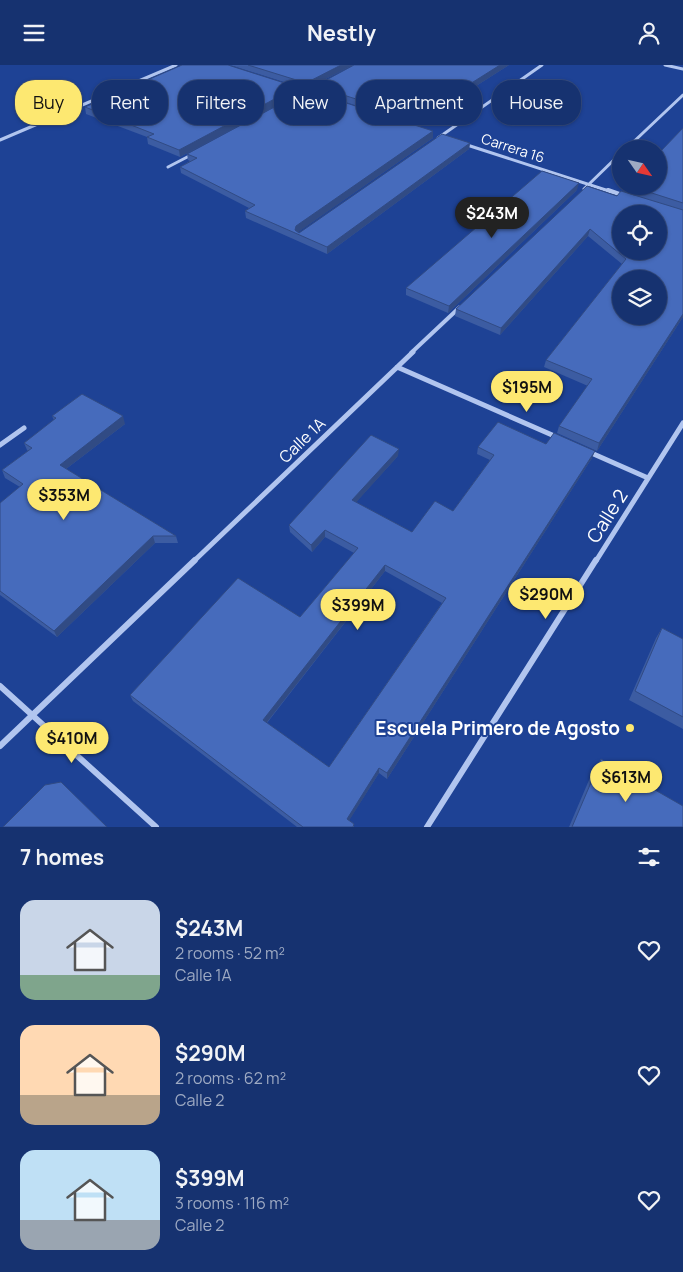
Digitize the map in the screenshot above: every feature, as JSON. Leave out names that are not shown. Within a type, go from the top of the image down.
[{"type":"street","points":[[0,140],[176,65]]},
{"type":"street","points":[[433,142],[542,65]]},
{"type":"street","points":[[665,65],[683,69]]},
{"type":"street","points":[[636,140],[683,95]]},
{"type":"street","points":[[432,133],[450,139]]},
{"type":"street","name":"Carrera 16","points":[[460,142],[626,196]]},
{"type":"street","points":[[168,167],[194,153]]},
{"type":"street","points":[[582,191],[612,162]]},
{"type":"street","name":"Calle 1A","points":[[0,745],[468,299]]},
{"type":"street","points":[[397,367],[568,442]]},
{"type":"street","name":"Calle 2","points":[[427,827],[683,423]]},
{"type":"street","points":[[0,445],[24,428]]},
{"type":"street","points":[[586,450],[648,478]]},
{"type":"street","points":[[0,686],[156,827]]},
{"type":"building","points":[[182,65],[228,65],[275,80],[274,99],[264,105],[264,80],[178,80],[178,125],[226,125],[179,150],[147,137],[154,134],[131,125],[168,125],[168,80],[147,80]]},
{"type":"building","points":[[248,65],[341,65],[312,80],[296,80]]},
{"type":"building","points":[[354,65],[500,65],[476,80],[356,80],[356,99],[346,96],[346,80],[326,80]]},
{"type":"building","points":[[346,103],[356,106],[356,125],[414,125],[433,131],[296,226],[295,230],[299,233],[442,134],[470,143],[327,247],[245,211],[255,205],[180,167],[197,158],[187,154],[241,125],[264,125],[264,113],[274,107],[274,125],[346,125]]},
{"type":"building","points":[[92,104],[92,110],[85,107]]},
{"type":"building","points":[[683,128],[683,203],[658,195],[668,195],[668,144]]},
{"type":"building","points":[[542,171],[579,183],[449,306],[406,288]]},
{"type":"building","points":[[587,186],[612,195],[634,195],[667,205],[612,205],[612,247],[590,229],[501,328],[456,309]]},
{"type":"building","points":[[667,205],[683,210],[683,314],[599,443],[559,426],[592,379],[546,360],[612,277],[612,325],[667,325],[667,270],[617,270],[625,260],[667,260]]},
{"type":"building","points":[[82,394],[123,416],[60,465],[176,536],[153,536],[54,631],[0,591],[0,503],[23,484],[2,470],[32,448],[24,443],[56,418],[52,416]]},
{"type":"building","points":[[498,422],[546,444],[554,433],[595,451],[387,773],[379,768],[347,819],[354,824],[353,827],[303,827],[130,695],[238,578],[300,617],[358,548],[325,530],[311,545],[289,525],[371,435],[399,449],[352,500],[412,532],[435,501],[453,511],[494,455],[478,447]],"holes":[[[385,565],[446,598],[329,767],[263,720]]]},
{"type":"building","points":[[662,628],[683,639],[683,717],[635,691]]},
{"type":"building","points":[[601,759],[683,806],[683,827],[572,827]]},
{"type":"building","points":[[61,782],[107,827],[3,827],[45,785]]},
{"type":"place","name":"Escuela Primero de Agosto","points":[[630,728]]}]
